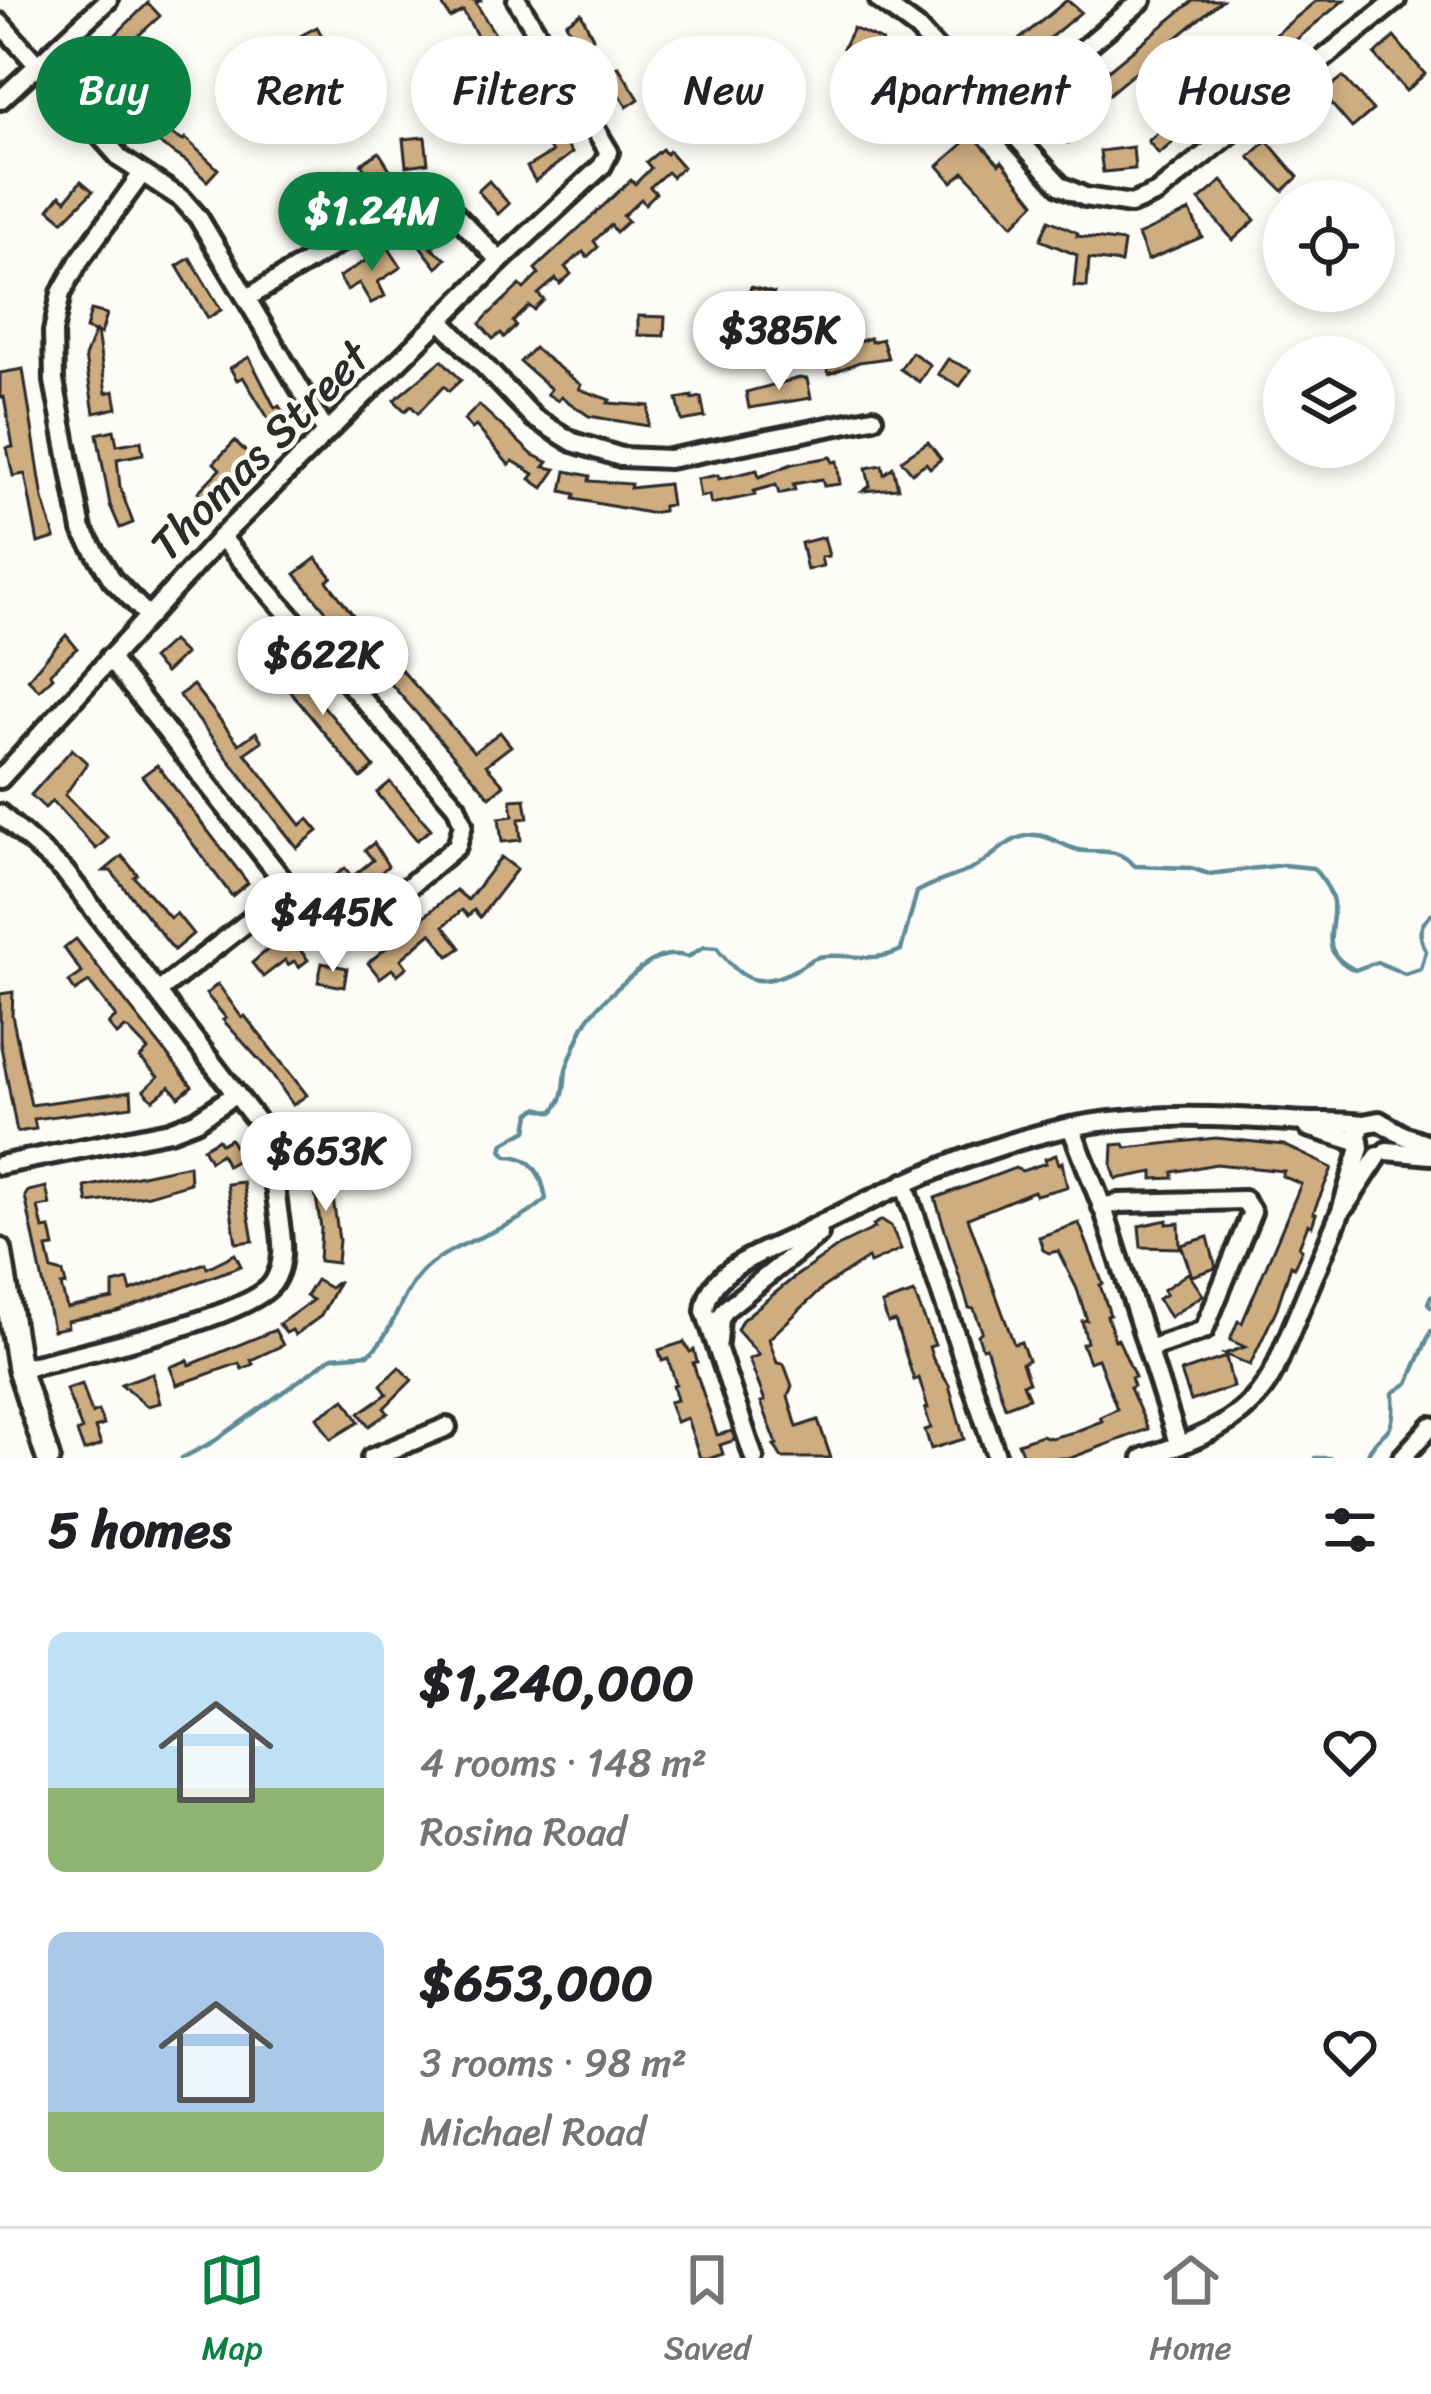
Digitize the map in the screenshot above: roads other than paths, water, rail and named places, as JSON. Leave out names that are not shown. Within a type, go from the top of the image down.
[{"type":"main road","points":[[0,1250],[19,1369],[48,1458]]},
{"type":"street","points":[[69,36],[108,0]]},
{"type":"street","name":"Thomas Street","points":[[0,779],[9,759],[221,537],[602,166],[609,152],[518,0]]},
{"type":"street","points":[[1099,36],[1142,0]]},
{"type":"street","points":[[1024,144],[1061,187],[1107,202],[1131,204],[1174,181],[1396,0]]},
{"type":"street","points":[[890,2],[923,36]]},
{"type":"street","points":[[0,23],[36,65]]},
{"type":"street","points":[[0,100],[36,67]]},
{"type":"street","points":[[108,144],[141,175],[182,199],[249,297],[326,432]]},
{"type":"street","points":[[141,175],[79,261],[61,293],[52,332],[53,381],[82,530],[112,579],[147,615]]},
{"type":"street","points":[[249,297],[410,200],[429,196],[447,206],[500,261]]},
{"type":"street","points":[[440,320],[534,418],[573,442],[621,458],[669,459],[873,418]]},
{"type":"street","points":[[109,658],[322,930],[338,937],[352,934],[458,846],[463,836],[462,816],[221,537]]},
{"type":"street","points":[[0,814],[65,872],[266,1137],[284,1255],[273,1283],[254,1301],[160,1332],[19,1369]]},
{"type":"street","points":[[158,991],[289,890]]},
{"type":"street","points":[[0,1165],[157,1135],[196,1121],[236,1094]]},
{"type":"street","points":[[754,1458],[705,1311],[707,1295],[718,1278],[904,1183],[967,1156],[1071,1127],[1180,1116],[1290,1121],[1360,1138],[1370,1156],[1431,1155]]},
{"type":"street","points":[[1143,1458],[1231,1422],[1261,1393],[1341,1211],[1360,1138],[1379,1121],[1431,1145]]},
{"type":"street","points":[[1071,1127],[1102,1207],[1179,1446]]},
{"type":"street","points":[[1341,1211],[1393,1138],[1390,1129]]},
{"type":"street","points":[[904,1183],[997,1458]]},
{"type":"street","points":[[1102,1207],[1244,1200],[1252,1212],[1204,1330],[1148,1349]]},
{"type":"street","points":[[718,1342],[720,1318],[726,1309],[840,1217]]},
{"type":"street","points":[[1402,1458],[1431,1426]]},
{"type":"street","points":[[370,1458],[447,1427]]},
{"type":"waterway","points":[[182,1458],[213,1442],[332,1357],[369,1354],[425,1269],[454,1249],[518,1220],[546,1199],[535,1169],[524,1159],[507,1156],[504,1143],[527,1130],[530,1114],[537,1108],[553,1112],[589,1018],[630,977],[660,957],[688,957],[704,947],[717,948],[735,969],[762,980],[785,975],[821,956],[891,954],[901,950],[917,892],[968,871],[1014,840],[1032,835],[1079,850],[1118,854],[1135,866],[1191,868],[1209,874],[1283,865],[1313,868],[1332,897],[1332,948],[1355,970],[1377,962],[1405,974],[1421,969],[1426,951],[1421,931],[1431,914]]},
{"type":"waterway","points":[[1431,1296],[1431,1307]]},
{"type":"waterway","points":[[1366,1458],[1390,1427],[1393,1393],[1408,1383],[1431,1331]]},
{"type":"waterway","points":[[1315,1458],[1330,1458]]}]
